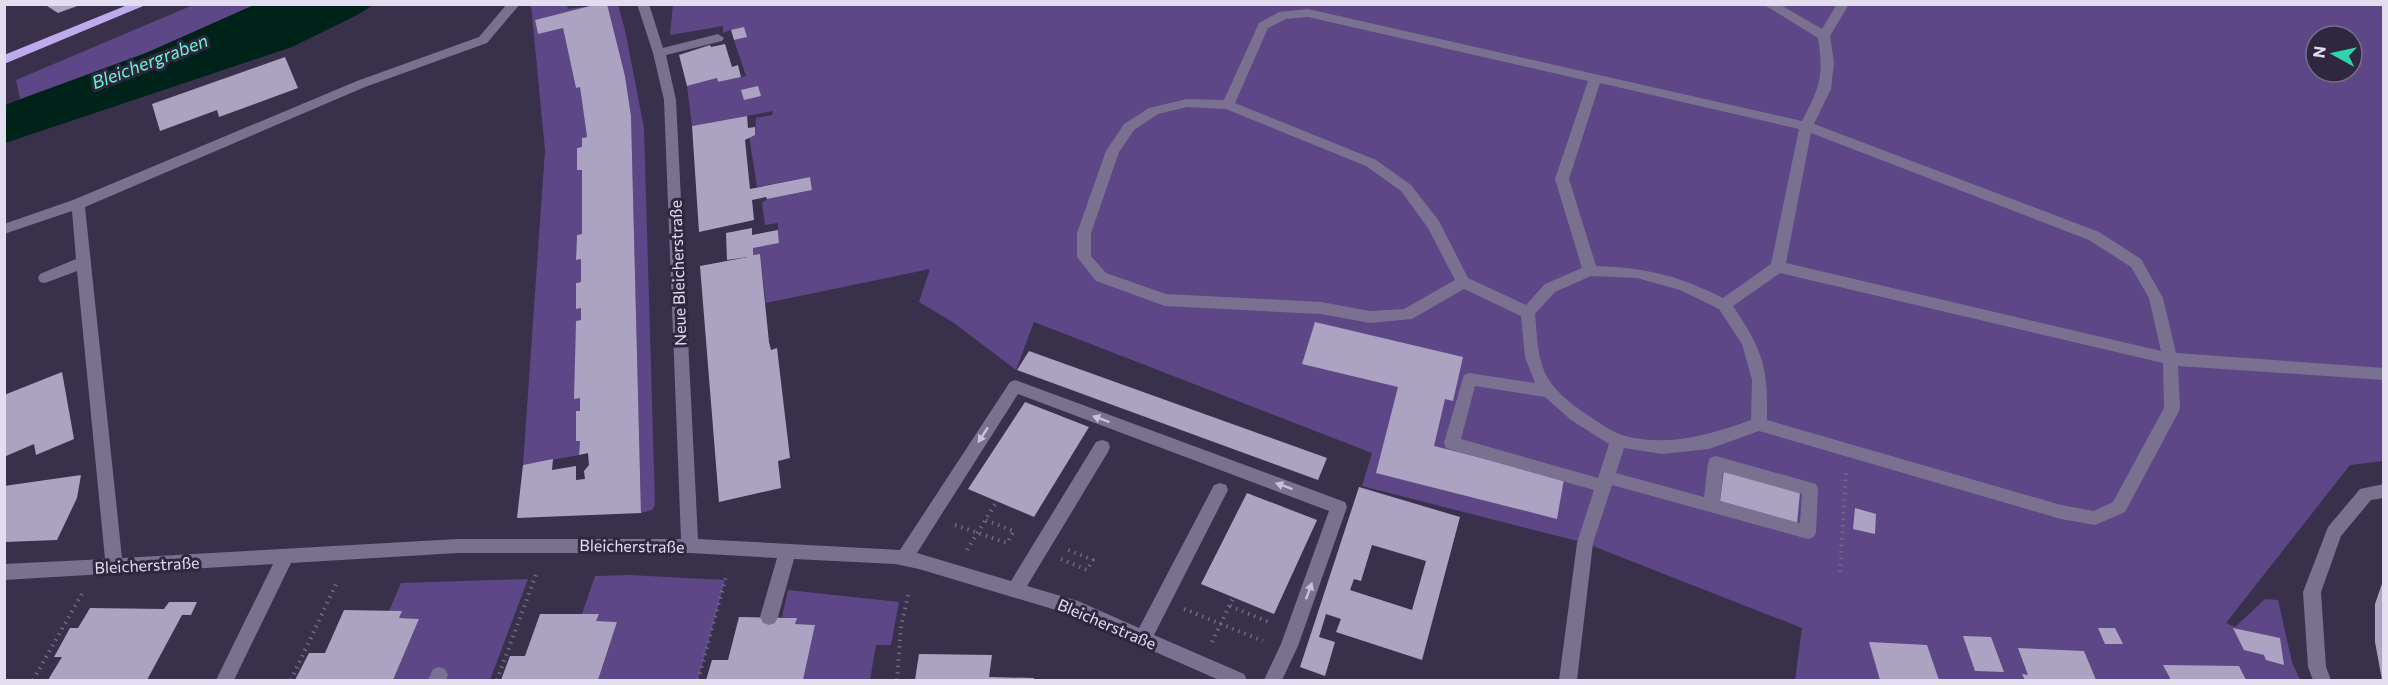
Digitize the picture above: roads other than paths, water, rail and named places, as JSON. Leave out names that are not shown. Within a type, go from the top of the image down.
[{"type":"main road","points":[[4,60],[142,4]]},
{"type":"street","points":[[4,229],[78,204],[362,84],[483,40],[514,4]]},
{"type":"street","name":"Neue Bleicherstraße","points":[[643,4],[659,53],[670,100],[690,546]]},
{"type":"street","points":[[1769,4],[1824,36]]},
{"type":"street","points":[[1724,305],[1778,267],[1806,126],[1825,88],[1828,62],[1824,36],[1843,4]]},
{"type":"street","points":[[1228,105],[1263,26],[1282,15],[1308,13],[1806,126],[2094,236],[2136,263],[2156,298],[2170,359],[2172,408],[2120,507],[2095,518],[2061,512],[1759,424],[1709,442],[1662,447],[1618,441],[1572,414],[1542,381],[1531,349],[1528,313],[1550,288],[1590,271],[1637,273],[1684,285],[1724,305],[1749,342],[1760,380],[1759,424]]},
{"type":"street","points":[[659,53],[718,38]]},
{"type":"street","points":[[1590,271],[1562,179],[1596,77]]},
{"type":"street","points":[[1463,282],[1407,315],[1370,318],[1321,308],[1165,300],[1101,277],[1084,257],[1084,233],[1113,151],[1128,127],[1154,111],[1187,103],[1228,105],[1371,163],[1406,188],[1434,225],[1463,282],[1528,313]]},
{"type":"street","points":[[78,204],[106,567]]},
{"type":"street","points":[[45,278],[84,262]]},
{"type":"street","points":[[1778,267],[2170,359],[2384,374]]},
{"type":"street","points":[[1552,392],[1470,379],[1452,443],[1808,532],[1810,489],[1716,463],[1711,506]]},
{"type":"street","points":[[904,558],[1015,386],[1339,507],[1289,646],[1273,681]]},
{"type":"street","points":[[1568,681],[1585,543],[1618,441]]},
{"type":"street","points":[[1016,590],[1102,447]]},
{"type":"street","points":[[1143,639],[1220,490]]},
{"type":"street","points":[[2322,681],[2317,667],[2312,592],[2334,532],[2366,494],[2384,491]]},
{"type":"street","name":"Bleicherstraße","points":[[4,572],[458,546],[690,546],[904,558],[1072,607],[1238,681]]},
{"type":"street","points":[[769,617],[788,550]]},
{"type":"street","points":[[225,681],[286,556]]},
{"type":"water","name":"Bleichergraben","points":[[254,5],[373,5],[292,47],[5,143],[5,105],[146,53]]}]
